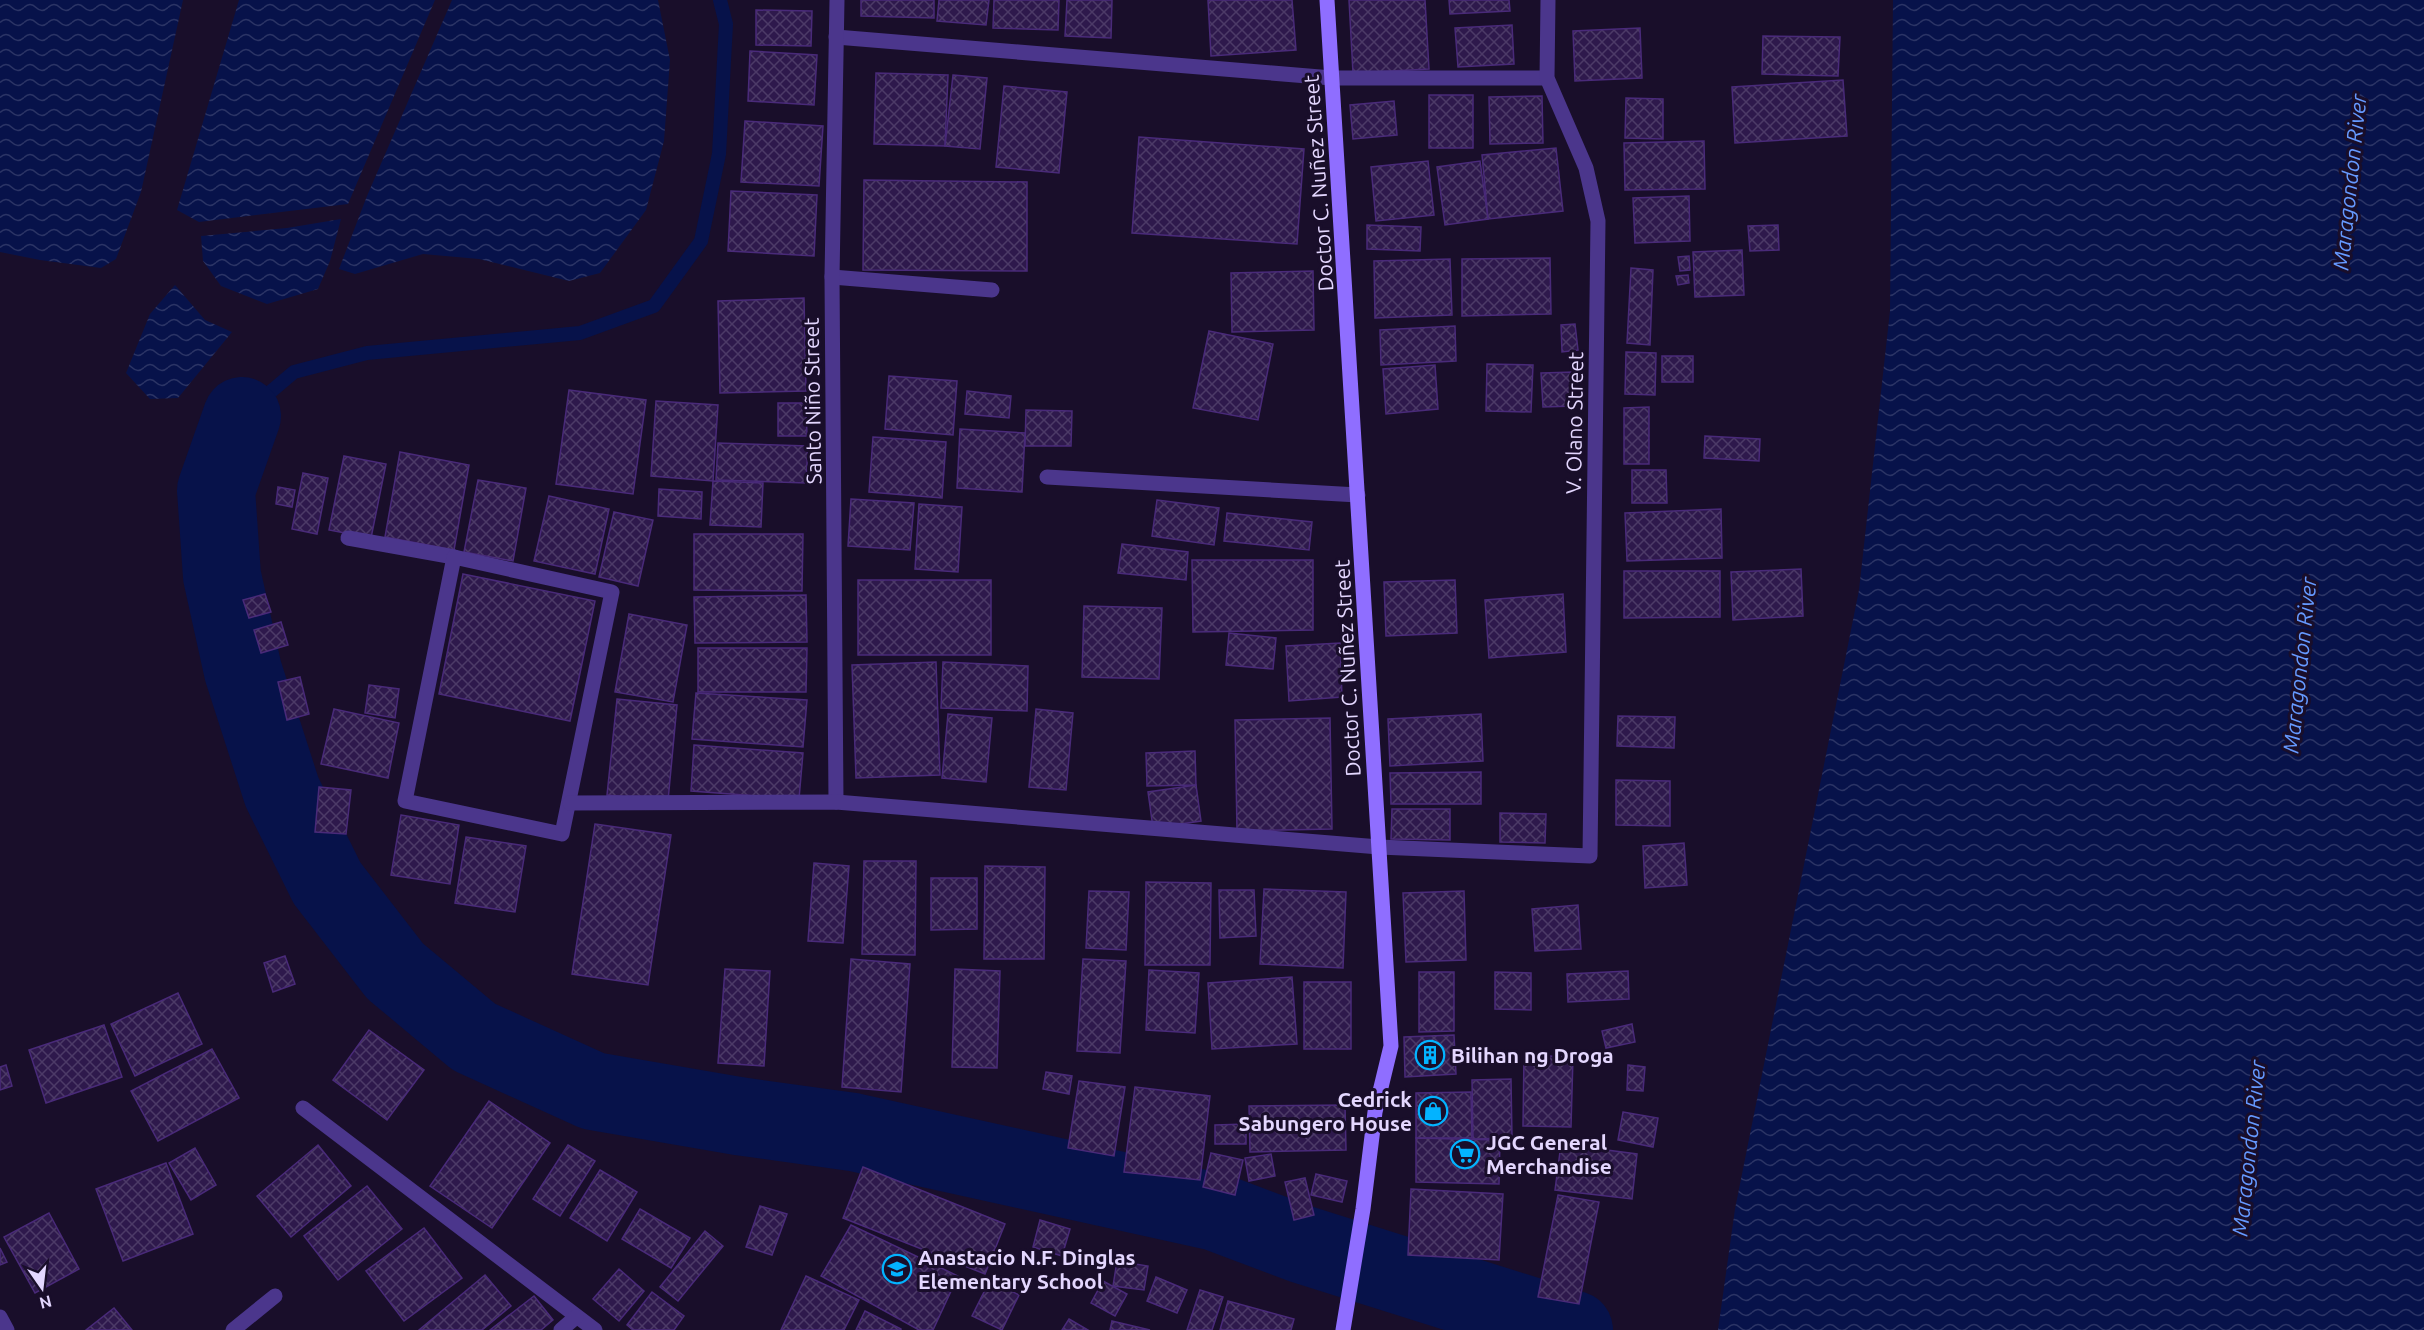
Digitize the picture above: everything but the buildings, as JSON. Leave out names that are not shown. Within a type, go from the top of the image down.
[{"type":"main road","name":"Doctor C. Nuñez Street","points":[[1327,0],[1391,1046],[1375,1112],[1363,1209],[1343,1330]]},
{"type":"street","name":"Santo Niño Street","points":[[836,802],[832,277],[837,0]]},
{"type":"street","name":"V. Olano Street","points":[[1379,847],[1590,856],[1598,221],[1586,168],[1547,78],[1548,0]]},
{"type":"street","points":[[836,37],[1332,78],[1547,78]]},
{"type":"street","points":[[832,277],[992,290]]},
{"type":"street","points":[[1047,477],[1358,495]]},
{"type":"street","points":[[348,538],[454,557],[612,592],[562,834],[405,801],[454,557]]},
{"type":"street","points":[[570,803],[836,802],[1379,847]]},
{"type":"street","points":[[303,1108],[595,1330]]},
{"type":"street","points":[[233,1330],[275,1296]]},
{"type":"street","points":[[0,1317],[7,1330]]},
{"type":"street","points":[[561,1330],[576,1317]]},
{"type":"water","points":[[0,0],[183,0],[141,192],[116,259],[101,268],[0,252]]},
{"type":"water","points":[[239,0],[435,0],[348,204],[199,222],[177,210]]},
{"type":"water","points":[[452,0],[658,0],[670,60],[664,141],[646,210],[600,273],[569,281],[479,259],[423,254],[355,274],[339,269],[367,196]]},
{"type":"water","name":"Maragondon River","points":[[1893,0],[2424,0],[2424,1330],[1718,1330],[1735,1209],[1859,590],[1890,311]]},
{"type":"water","points":[[341,219],[330,261],[318,289],[267,304],[221,286],[203,261],[201,236],[287,228]]},
{"type":"water","points":[[175,285],[205,320],[232,332],[178,398],[150,399],[126,373],[150,314]]},
{"type":"waterway","points":[[242,416],[294,372],[367,353],[580,333],[654,306],[701,241],[719,154],[726,24],[720,0]]},
{"type":"waterway","points":[[242,416],[216,490],[222,576],[243,671],[282,792],[327,883],[395,971],[474,1037],[593,1091],[738,1116],[853,1132],[1216,1212],[1301,1244],[1574,1330]]},
{"type":"place","name":"Bilihan ng Droga","points":[[1430,1055]]},
{"type":"place","name":"Cedrick Sabungero House","points":[[1433,1111]]},
{"type":"place","name":"JGC General Merchandise","points":[[1465,1154]]},
{"type":"place","name":"Anastacio N.F. Dinglas Elementary School","points":[[897,1269]]}]
